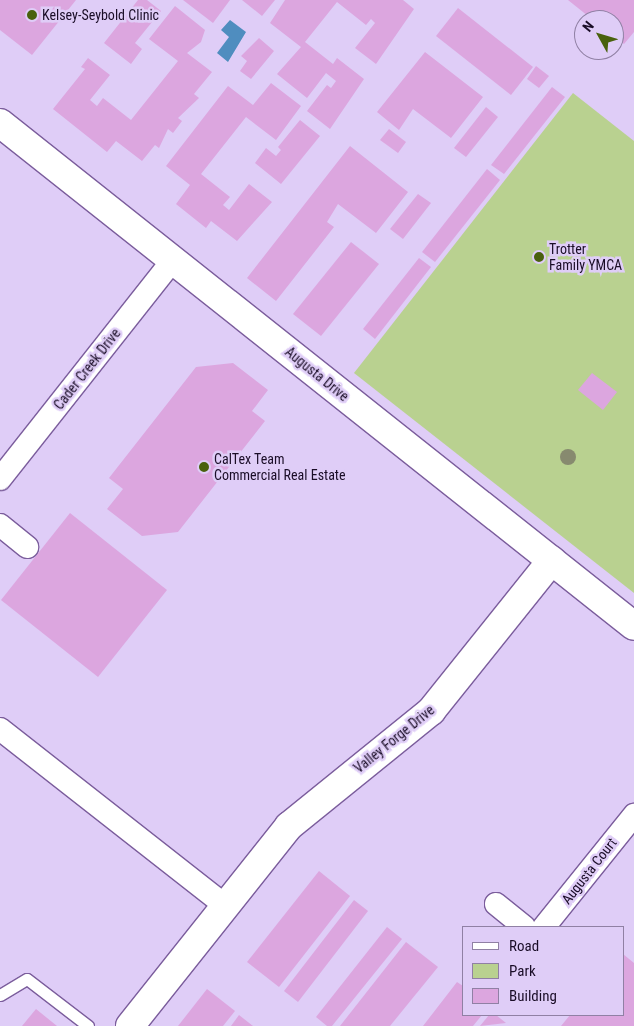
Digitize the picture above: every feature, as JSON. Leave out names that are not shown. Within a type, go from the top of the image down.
[{"type":"street","name":"Augusta Drive","points":[[0,123],[634,626]]},
{"type":"street","name":"Cader Creek Drive","points":[[0,479],[174,260]]},
{"type":"street","points":[[0,525],[27,547]]},
{"type":"street","name":"Valley Forge Drive","points":[[130,1026],[226,906],[311,805],[431,711],[552,560]]},
{"type":"street","points":[[0,729],[226,906]]},
{"type":"street","name":"Augusta Court","points":[[545,926],[634,814]]},
{"type":"street","points":[[496,904],[523,926]]},
{"type":"lane","points":[[0,995],[27,978],[88,1026]]},
{"type":"green space","name":"Trotter Family YMCA","points":[[573,93],[634,141],[634,593],[354,373]]},
{"type":"water","points":[[230,20],[246,32],[228,62],[217,53],[229,37],[221,30]]},
{"type":"building","name":"Kelsey-Seybold Clinic","points":[[0,0],[76,0],[32,55],[0,30]]},
{"type":"building","points":[[138,0],[147,0],[161,11],[135,43],[142,49],[131,64],[104,43]]},
{"type":"building","points":[[183,0],[230,0],[213,23]]},
{"type":"building","points":[[242,0],[275,0],[262,16]]},
{"type":"building","points":[[285,0],[403,0],[414,9],[376,64],[355,48],[375,23],[371,19],[366,25],[337,2],[305,42],[333,64],[337,58],[364,79],[330,129],[307,111],[327,85],[331,88],[336,81],[326,73],[307,98],[277,74],[301,47],[270,23]]},
{"type":"building","points":[[568,0],[634,0],[634,32],[624,44],[624,10],[580,10]]},
{"type":"building","points":[[175,6],[205,30],[201,42],[187,53],[212,72],[194,94],[199,98],[178,118],[182,121],[173,133],[168,129],[159,148],[155,145],[142,161],[116,141],[107,152],[53,109],[85,69],[81,67],[88,58],[110,75],[90,100],[97,106],[103,98],[131,120],[178,61],[149,39]]},
{"type":"building","points":[[458,8],[533,67],[511,95],[436,36]]},
{"type":"building","points":[[259,38],[274,51],[251,79],[240,71],[247,61],[241,56]]},
{"type":"building","points":[[425,52],[483,97],[451,138],[413,109],[399,130],[377,112]]},
{"type":"building","points":[[536,66],[549,76],[539,88],[527,79]]},
{"type":"building","points":[[271,83],[301,106],[276,140],[246,117],[201,174],[230,197],[223,205],[229,210],[249,184],[272,202],[237,241],[211,221],[206,228],[176,204],[190,185],[166,166],[228,86],[253,105]]},
{"type":"building","points":[[552,87],[565,97],[504,174],[491,165]]},
{"type":"building","points":[[486,107],[498,117],[466,157],[454,148]]},
{"type":"building","points":[[300,120],[320,136],[281,184],[255,163],[266,148],[276,156],[281,150],[278,147]]},
{"type":"building","points":[[389,129],[406,142],[398,153],[380,140]]},
{"type":"building","points":[[350,146],[408,192],[376,233],[338,204],[327,222],[334,227],[276,301],[247,278]]},
{"type":"building","points":[[487,169],[500,180],[435,262],[422,252]]},
{"type":"building","points":[[418,194],[431,203],[403,239],[390,229]]},
{"type":"building","points":[[351,242],[379,264],[321,336],[293,314]]},
{"type":"building","points":[[419,258],[431,267],[375,339],[363,329]]},
{"type":"building","points":[[233,363],[268,390],[252,411],[265,421],[178,532],[142,536],[107,509],[123,489],[109,478],[196,367]]},
{"type":"building","points":[[592,373],[617,392],[603,410],[578,390]]},
{"type":"building","points":[[70,513],[167,590],[98,677],[1,600]]},
{"type":"building","points":[[319,871],[350,896],[279,987],[247,962]]},
{"type":"building","points":[[354,900],[368,911],[298,1002],[284,991]]},
{"type":"building","points":[[387,927],[402,939],[332,1026],[327,1026],[316,1017]]},
{"type":"building","points":[[406,942],[438,967],[390,1026],[340,1026]]},
{"type":"building","points":[[624,955],[634,963],[634,1026],[561,1026],[569,1016],[624,1016]]},
{"type":"building","points":[[457,982],[462,985],[462,1016],[481,1016],[473,1026],[423,1026]]},
{"type":"building","points":[[207,989],[235,1011],[223,1026],[178,1026]]},
{"type":"building","points":[[36,1009],[57,1026],[22,1026]]},
{"type":"building","points":[[239,1015],[253,1026],[231,1026]]},
{"type":"building","points":[[488,1016],[497,1016],[506,1023],[480,1026]]},
{"type":"place","name":"Kelsey-Seybold Clinic","points":[[32,15]]},
{"type":"place","name":"Trotter Family YMCA","points":[[539,257]]},
{"type":"place","name":"CalTex Team Commercial Real Estate","points":[[204,467]]}]
